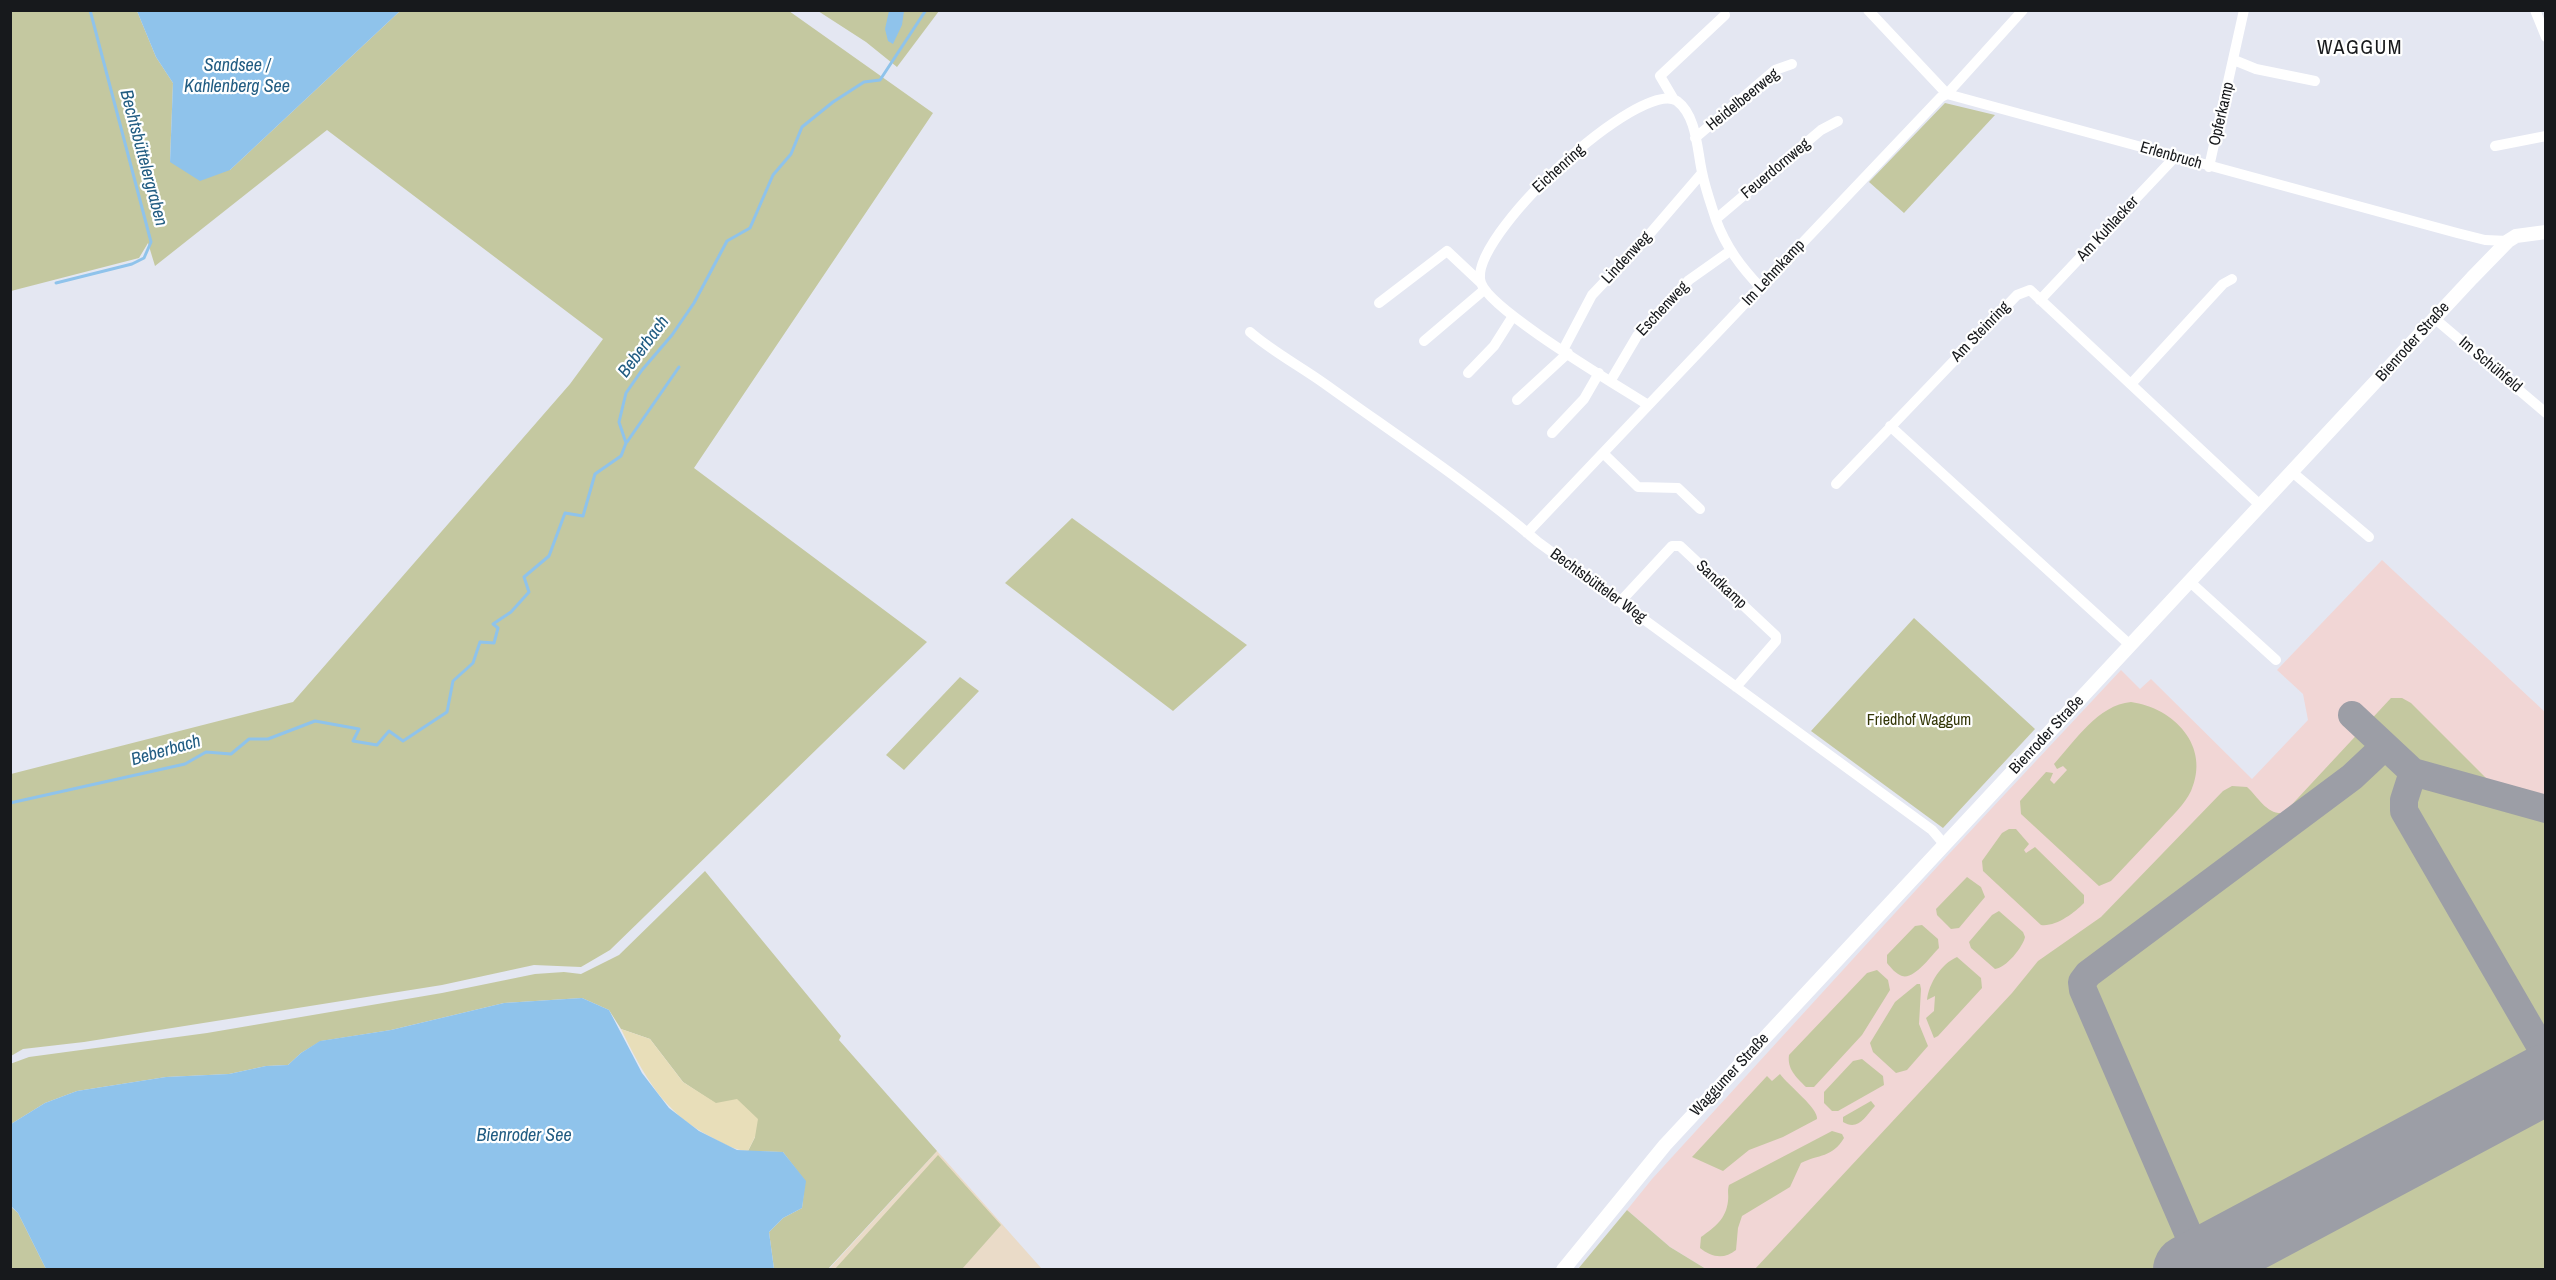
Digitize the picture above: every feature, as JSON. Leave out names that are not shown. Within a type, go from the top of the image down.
[{"type":"street","points":[[1868,10],[1947,94]]},
{"type":"street","name":"Im Lehmkamp","points":[[1527,533],[1941,97],[1947,94],[2023,10]]},
{"type":"street","name":"Opferkamp","points":[[2209,167],[2244,10]]},
{"type":"street","points":[[2535,10],[2546,37]]},
{"type":"street","points":[[1725,15],[1660,76],[1672,98],[1679,102],[1689,115],[1702,173],[1716,219],[1730,250],[1761,288]]},
{"type":"street","name":"Opferkamp","points":[[2234,60],[2256,69],[2315,81]]},
{"type":"street","name":"Heidelbeerweg","points":[[1695,138],[1775,70],[1792,64]]},
{"type":"street","name":"Erlenbruch","points":[[1947,94],[2466,236],[2485,240],[2508,240]]},
{"type":"street","name":"Eichenring","points":[[1482,286],[1480,265],[1493,240],[1524,202],[1553,173],[1627,113],[1657,99],[1672,98]]},
{"type":"street","name":"Feuerdornweg","points":[[1716,219],[1821,130],[1838,121]]},
{"type":"street","points":[[2495,146],[2546,136]]},
{"type":"street","name":"Am Kuhlacker","points":[[2040,300],[2175,157]]},
{"type":"street","name":"Lindenweg","points":[[1517,400],[1565,352],[1592,295],[1647,237],[1702,173]]},
{"type":"street","points":[[2508,240],[2516,236],[2546,232]]},
{"type":"street","name":"Bienroder Straße","points":[[1904,887],[2508,240]]},
{"type":"street","name":"Eschenweg","points":[[1611,380],[1636,336],[1689,280],[1730,250]]},
{"type":"street","points":[[1379,303],[1447,251],[1513,316],[1648,405]]},
{"type":"street","points":[[2131,384],[2223,284],[2232,279]]},
{"type":"street","points":[[1424,341],[1482,286]]},
{"type":"street","name":"Am Steinring","points":[[1836,484],[2017,295],[2030,290],[2040,300]]},
{"type":"street","points":[[2040,300],[2261,506]]},
{"type":"street","points":[[1468,373],[1494,346],[1513,316]]},
{"type":"street","name":"Im Schühfeld","points":[[2434,318],[2546,413]]},
{"type":"street","name":"Bechtsbütteler Weg","points":[[1250,332],[1266,346],[1322,382],[1507,516],[1620,602],[1932,830],[1944,844]]},
{"type":"street","points":[[1552,434],[1584,399],[1599,373]]},
{"type":"street","points":[[1890,426],[2130,645]]},
{"type":"street","points":[[1604,454],[1638,487],[1678,488],[1700,509]]},
{"type":"street","points":[[2291,471],[2369,537]]},
{"type":"street","name":"Sandkamp","points":[[1620,602],[1672,546],[1680,546],[1776,636],[1776,641],[1736,687]]},
{"type":"street","points":[[2189,581],[2276,660]]},
{"type":"street","name":"Waggumer Straße","points":[[1563,1269],[1649,1163],[1904,887]]},
{"type":"shaded area","points":[[2382,560],[2545,712],[2545,1269],[1706,1269],[1670,1247],[1627,1210],[1652,1179],[1948,855],[2121,670],[2140,689],[2151,679],[2252,779],[2308,720],[2303,694],[2277,670]]},
{"type":"shaded area","points":[[937,1151],[1042,1269],[828,1270]]},
{"type":"green space","points":[[11,11],[137,11],[156,57],[173,83],[170,161],[230,170],[400,11],[789,11],[933,113],[694,468],[927,642],[610,950],[581,967],[534,965],[442,985],[84,1042],[23,1049],[11,1056],[11,774],[293,702],[570,384],[603,339],[327,130],[155,266],[148,243],[139,258],[11,291]]},
{"type":"green space","points":[[818,11],[939,11],[897,67],[866,42]]},
{"type":"green space","points":[[1945,103],[1995,115],[1904,213],[1869,182]]},
{"type":"green space","points":[[1072,518],[1247,645],[1173,711],[1005,583]]},
{"type":"green space","name":"Friedhof Waggum","points":[[1914,618],[2035,729],[1943,828],[1811,731]]},
{"type":"green space","points":[[960,677],[979,691],[904,770],[886,755]]},
{"type":"green space","points":[[2391,698],[2402,698],[2411,703],[2486,778],[2510,797],[2545,807],[2545,1269],[1755,1269],[2012,993],[2038,961],[2101,917],[2223,791],[2232,786],[2247,787],[2268,809],[2284,813]]},
{"type":"green space","points":[[2131,702],[2161,712],[2185,732],[2196,759],[2196,775],[2191,791],[2178,810],[2111,881],[2099,886],[2021,814],[2020,801],[2046,772],[2053,773],[2050,780],[2054,784],[2067,770],[2063,766],[2057,769],[2054,764],[2098,717],[2119,705]]},
{"type":"green space","points":[[2009,829],[2016,829],[2029,844],[2024,850],[2026,853],[2035,847],[2084,895],[2084,903],[2059,922],[2041,925],[1983,871],[1982,861],[2002,833]]},
{"type":"green space","points":[[705,871],[841,1036],[839,1040],[937,1151],[828,1269],[774,1269],[769,1232],[783,1218],[802,1208],[805,1181],[783,1152],[748,1151],[755,1137],[716,1104],[683,1082],[650,1039],[621,1029],[609,1010],[582,998],[504,1003],[391,1030],[321,1041],[301,1053],[288,1065],[266,1066],[229,1074],[166,1077],[77,1091],[45,1103],[11,1124],[10,1064],[29,1057],[207,1033],[442,993],[535,974],[564,972],[581,974],[619,955]]},
{"type":"green space","points":[[1967,877],[1981,887],[1985,897],[1959,928],[1951,929],[1937,915],[1936,909]]},
{"type":"green space","points":[[1999,911],[2023,932],[2025,937],[2013,956],[2004,965],[1995,969],[1971,948],[1969,942],[1992,915]]},
{"type":"green space","points":[[1922,925],[1938,939],[1939,948],[1917,971],[1902,976],[1887,963],[1887,955],[1915,926]]},
{"type":"green space","points":[[1957,957],[1981,978],[1982,988],[1934,1038],[1926,1018],[1934,1011],[1935,996],[1927,1000],[1928,994],[1941,969]]},
{"type":"green space","points":[[1877,970],[1888,980],[1890,990],[1862,1035],[1814,1087],[1806,1087],[1791,1069],[1789,1055],[1867,973]]},
{"type":"green space","points":[[1920,984],[1921,989],[1919,1024],[1928,1046],[1907,1070],[1896,1073],[1873,1052],[1870,1043],[1895,1002]]},
{"type":"green space","points":[[1862,1059],[1883,1076],[1884,1085],[1838,1111],[1832,1111],[1824,1103],[1824,1092],[1853,1061]]},
{"type":"green space","points":[[1780,1074],[1813,1109],[1817,1119],[1783,1137],[1749,1150],[1723,1171],[1692,1157],[1767,1076],[1772,1081]]},
{"type":"green space","points":[[1871,1101],[1875,1106],[1861,1122],[1853,1125],[1843,1122],[1843,1117]]},
{"type":"green space","points":[[1832,1131],[1842,1134],[1844,1138],[1835,1149],[1801,1163],[1790,1187],[1742,1216],[1738,1228],[1736,1250],[1727,1255],[1718,1256],[1709,1254],[1700,1248],[1701,1237],[1715,1226],[1725,1213],[1729,1185]]},
{"type":"green space","points":[[938,1155],[1001,1225],[962,1269],[835,1269]]},
{"type":"green space","points":[[10,1206],[18,1213],[46,1269],[11,1269]]},
{"type":"green space","points":[[1627,1210],[1670,1247],[1706,1269],[1578,1269]]},
{"type":"sand","points":[[621,1029],[650,1039],[683,1082],[716,1103],[737,1099],[758,1119],[755,1137],[748,1151],[729,1146],[696,1128],[668,1105],[647,1078]]},
{"type":"water","name":"Sandsee / Kahlenberg See","points":[[137,11],[400,11],[230,170],[200,181],[170,162],[173,83],[156,57]]},
{"type":"water","points":[[889,11],[904,11],[902,25],[893,44],[888,41],[885,29]]},
{"type":"water","name":"Bienroder See","points":[[582,998],[609,1010],[642,1073],[669,1108],[699,1131],[737,1150],[783,1152],[806,1181],[802,1208],[783,1218],[769,1232],[774,1269],[46,1269],[18,1213],[11,1206],[11,1124],[45,1103],[77,1091],[166,1077],[229,1074],[266,1066],[288,1065],[320,1041],[391,1030],[504,1003]]},
{"type":"waterway","name":"Bechtsbüttelergraben","points":[[56,283],[132,264],[144,258],[151,242],[90,10]]},
{"type":"waterway","name":"Beberbach","points":[[10,803],[185,764],[206,752],[231,754],[249,739],[268,739],[315,721],[359,729],[353,741],[377,745],[389,731],[403,741],[447,712],[453,681],[473,663],[480,642],[494,643],[498,628],[493,624],[511,612],[529,592],[524,577],[549,556],[565,513],[583,516],[595,474],[621,456],[626,443],[619,422],[626,393],[694,303],[727,241],[750,228],[773,175],[791,154],[802,127],[833,102],[864,82],[880,80],[926,10]]},
{"type":"waterway","points":[[627,442],[679,367]]},
{"type":"taxiway","points":[[2352,715],[2413,772],[2546,809]]},
{"type":"taxiway","points":[[2201,1263],[2083,990],[2082,982],[2088,974],[2352,777],[2385,746]]},
{"type":"taxiway","points":[[2413,772],[2404,800],[2404,811],[2546,1056]]},
{"type":"runway","points":[[2188,1270],[2546,1079]]},
{"type":"district","name":"WAGGUM","points":[[2360,49]]}]
